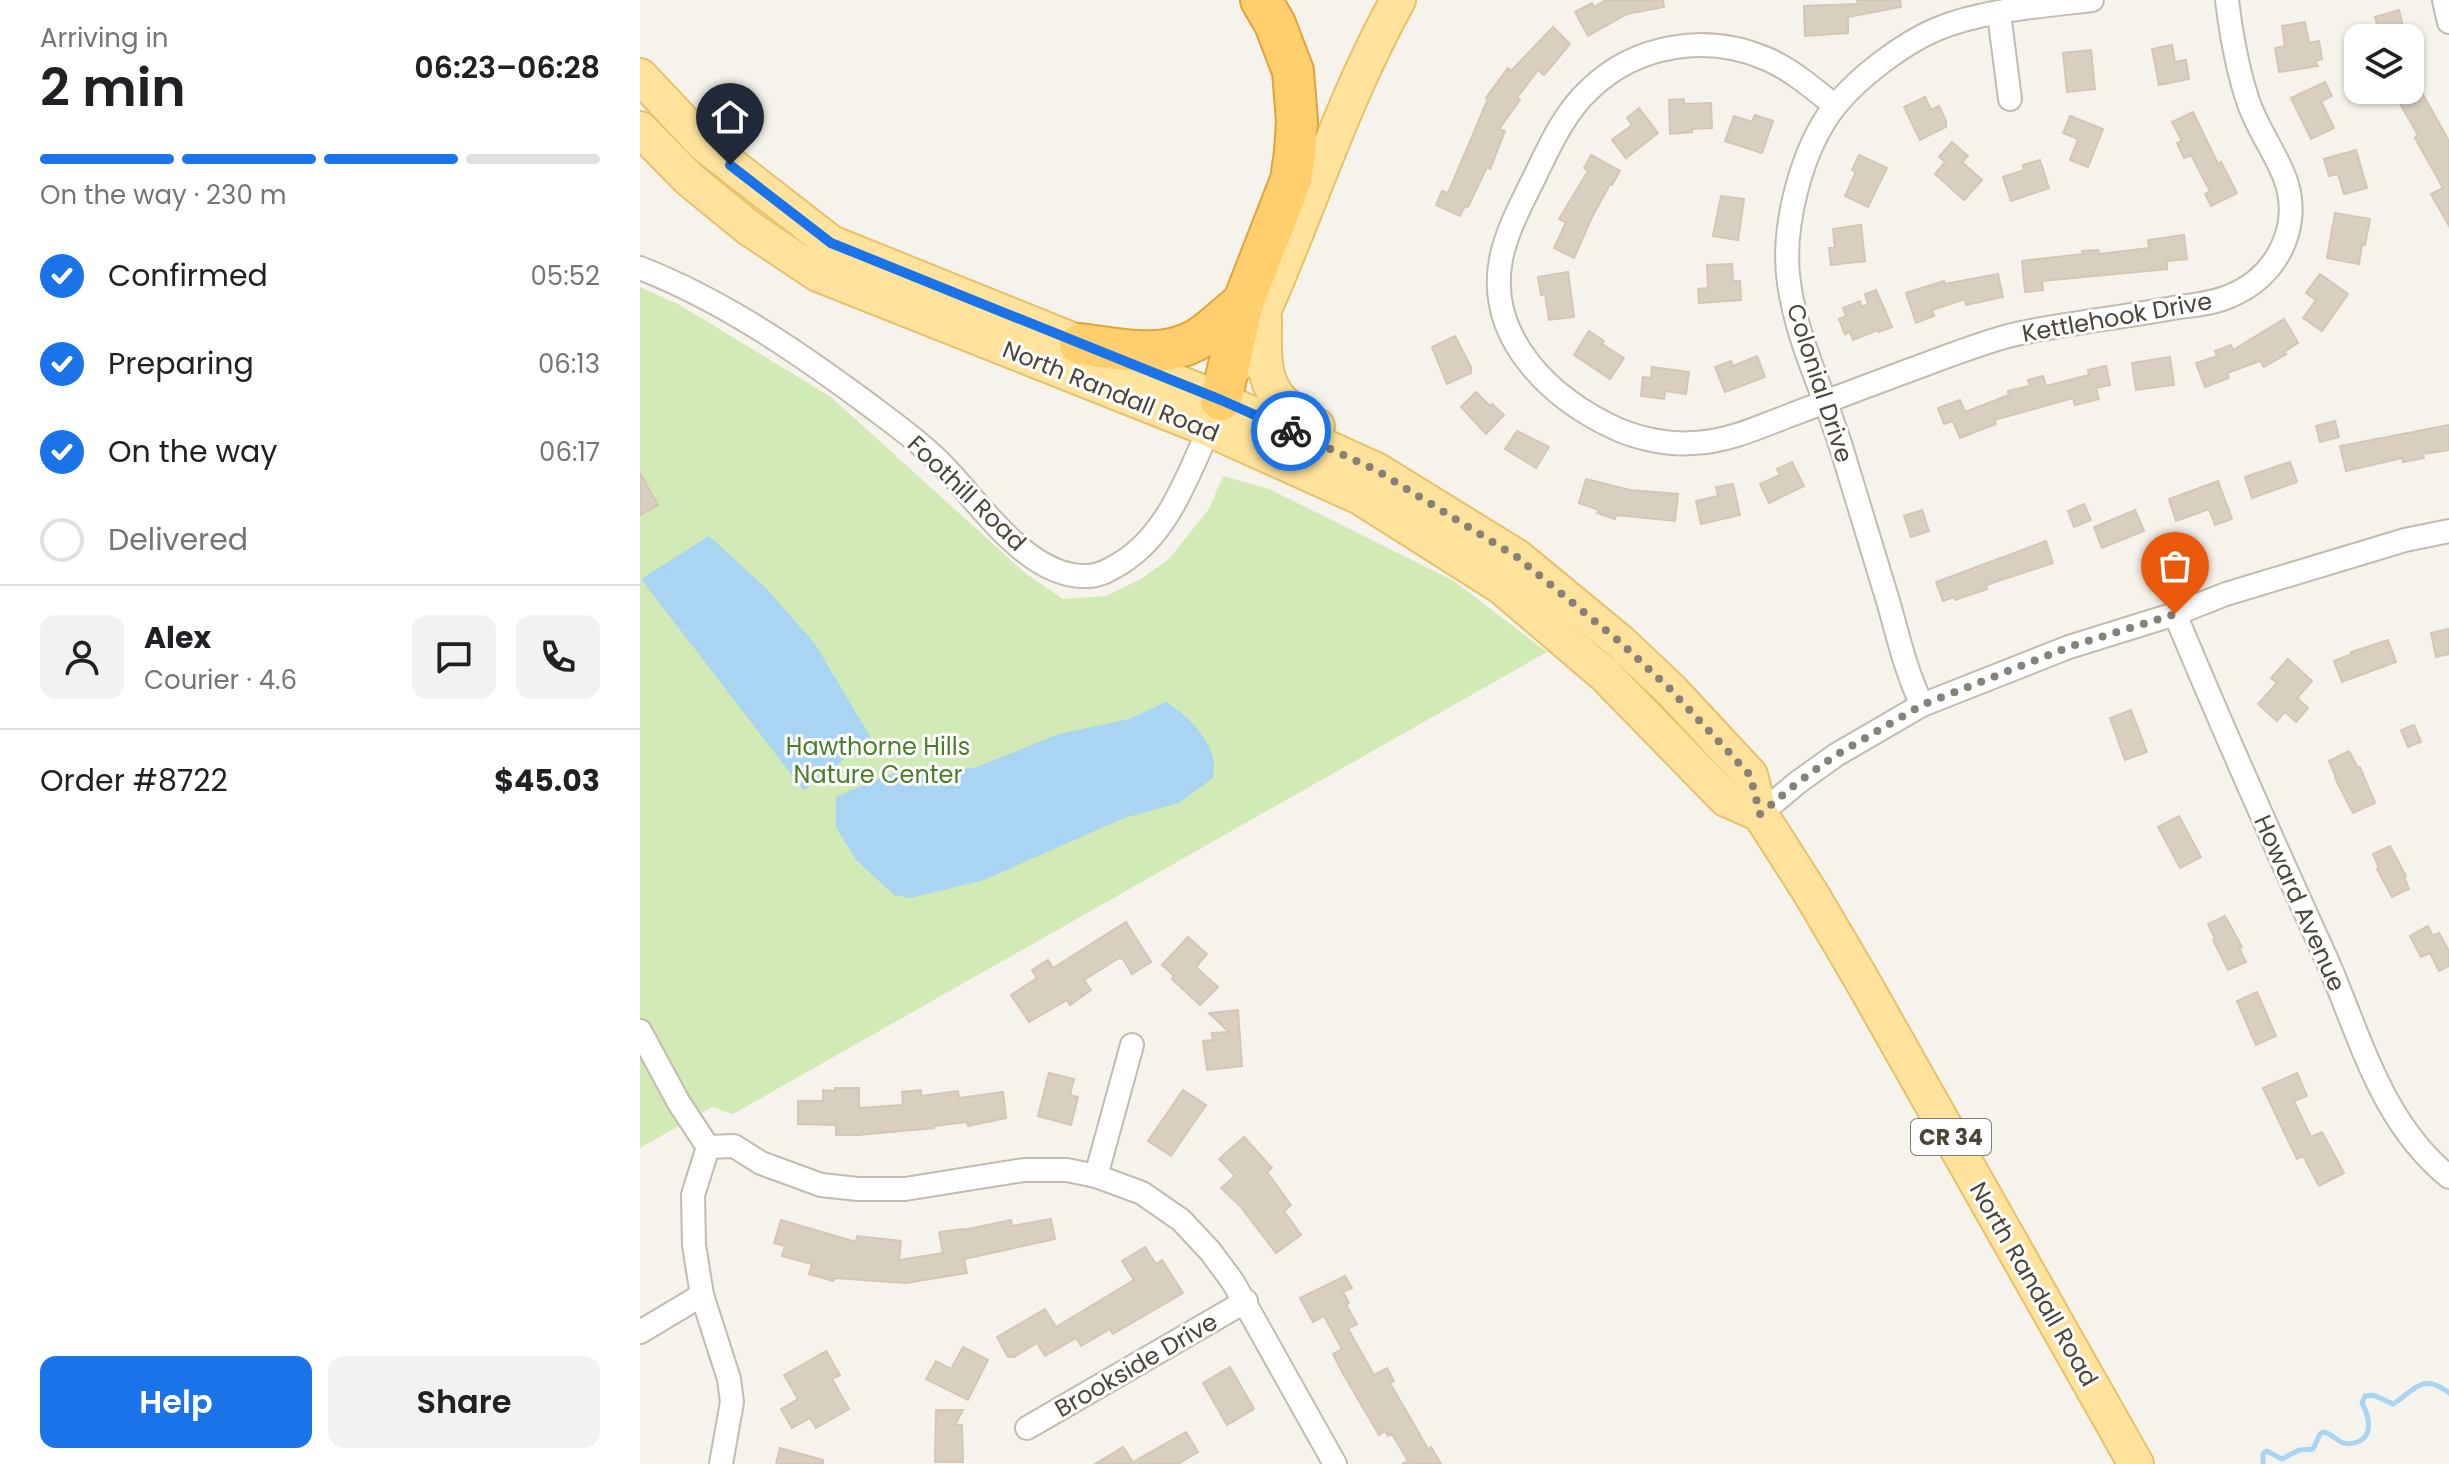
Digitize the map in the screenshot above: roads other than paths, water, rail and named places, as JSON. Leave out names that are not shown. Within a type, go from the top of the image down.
[{"type":"highway","points":[[1215,414],[1254,308],[1291,180],[1297,121],[1293,71],[1275,24],[1261,0]]},
{"type":"highway","points":[[1080,344],[1138,352],[1171,349],[1197,340],[1254,308]]},
{"type":"main road","points":[[1398,0],[1374,43],[1254,308],[1269,382],[1281,403],[1294,414],[1396,466],[1431,504]]},
{"type":"main road","name":"North Randall Road","points":[[640,76],[705,145],[831,243],[1080,344],[1215,414],[1360,497],[1502,587],[1605,675],[1726,799],[1760,814]]},
{"type":"main road","name":"North Randall Road","points":[[640,129],[689,179],[749,228],[818,274],[1376,470],[1517,557],[1620,642],[1670,689],[1750,775],[1760,814],[1859,975],[2136,1464]]},
{"type":"street","name":"Colonial Drive","points":[[1922,705],[1911,679],[1842,448],[1794,312],[1787,250],[1794,196],[1807,157],[1835,106],[1876,68],[1907,45],[1937,29],[1965,20],[2092,0]]},
{"type":"street","name":"Kettlehook Drive","points":[[1835,106],[1770,60],[1744,50],[1698,43],[1666,48],[1620,65],[1587,91],[1558,131],[1505,242],[1500,263],[1500,304],[1507,328],[1514,344],[1531,367],[1568,400],[1628,434],[1681,443],[1713,440],[1753,430],[2006,337],[2220,300],[2243,290],[2270,269],[2279,256],[2289,226],[2289,197],[2286,182],[2247,100],[2227,0]]},
{"type":"street","points":[[2444,0],[2449,22]]},
{"type":"street","points":[[1999,14],[2010,99]]},
{"type":"street","name":"Foothill Road","points":[[640,268],[686,288],[741,319],[835,379],[931,454],[1016,543],[1047,566],[1063,572],[1088,576],[1107,571],[1146,544],[1167,518],[1215,414]]},
{"type":"street","points":[[1760,814],[1836,755],[1922,705],[2069,647],[2175,614],[2226,594],[2405,540],[2449,531]]},
{"type":"street","name":"Howard Avenue","points":[[2175,614],[2328,962],[2374,1076],[2395,1115],[2419,1149],[2449,1177]]},
{"type":"street","points":[[640,1031],[679,1103],[708,1147],[693,1195],[694,1245],[702,1295],[729,1379],[732,1402],[721,1464]]},
{"type":"street","points":[[1096,1176],[1132,1045]]},
{"type":"street","name":"Brookside Drive","points":[[708,1147],[734,1146],[761,1163],[789,1175],[821,1185],[858,1189],[905,1189],[1024,1170],[1067,1170],[1096,1176],[1142,1193],[1181,1220],[1210,1251],[1246,1301],[1335,1464]]},
{"type":"street","points":[[640,1332],[702,1295]]},
{"type":"street","name":"Brookside Drive","points":[[1027,1428],[1246,1301]]},
{"type":"water","points":[[709,536],[766,588],[815,644],[871,738],[804,791],[641,579]]},
{"type":"water","points":[[1166,702],[1188,719],[1206,741],[1214,760],[1213,778],[1179,803],[1124,818],[984,880],[911,898],[894,895],[856,860],[836,827],[836,797],[884,776],[919,767],[974,768],[1059,734],[1129,719]]},
{"type":"waterway","points":[[2263,1464],[2263,1454],[2267,1451],[2282,1459],[2299,1450],[2313,1449],[2323,1432],[2344,1443],[2361,1440],[2368,1432],[2367,1414],[2362,1403],[2365,1396],[2373,1395],[2393,1404],[2412,1389],[2425,1384],[2432,1384],[2449,1393]]},
{"type":"park label","name":"Hawthorne Hills Nature Center","points":[[878,760]]}]
